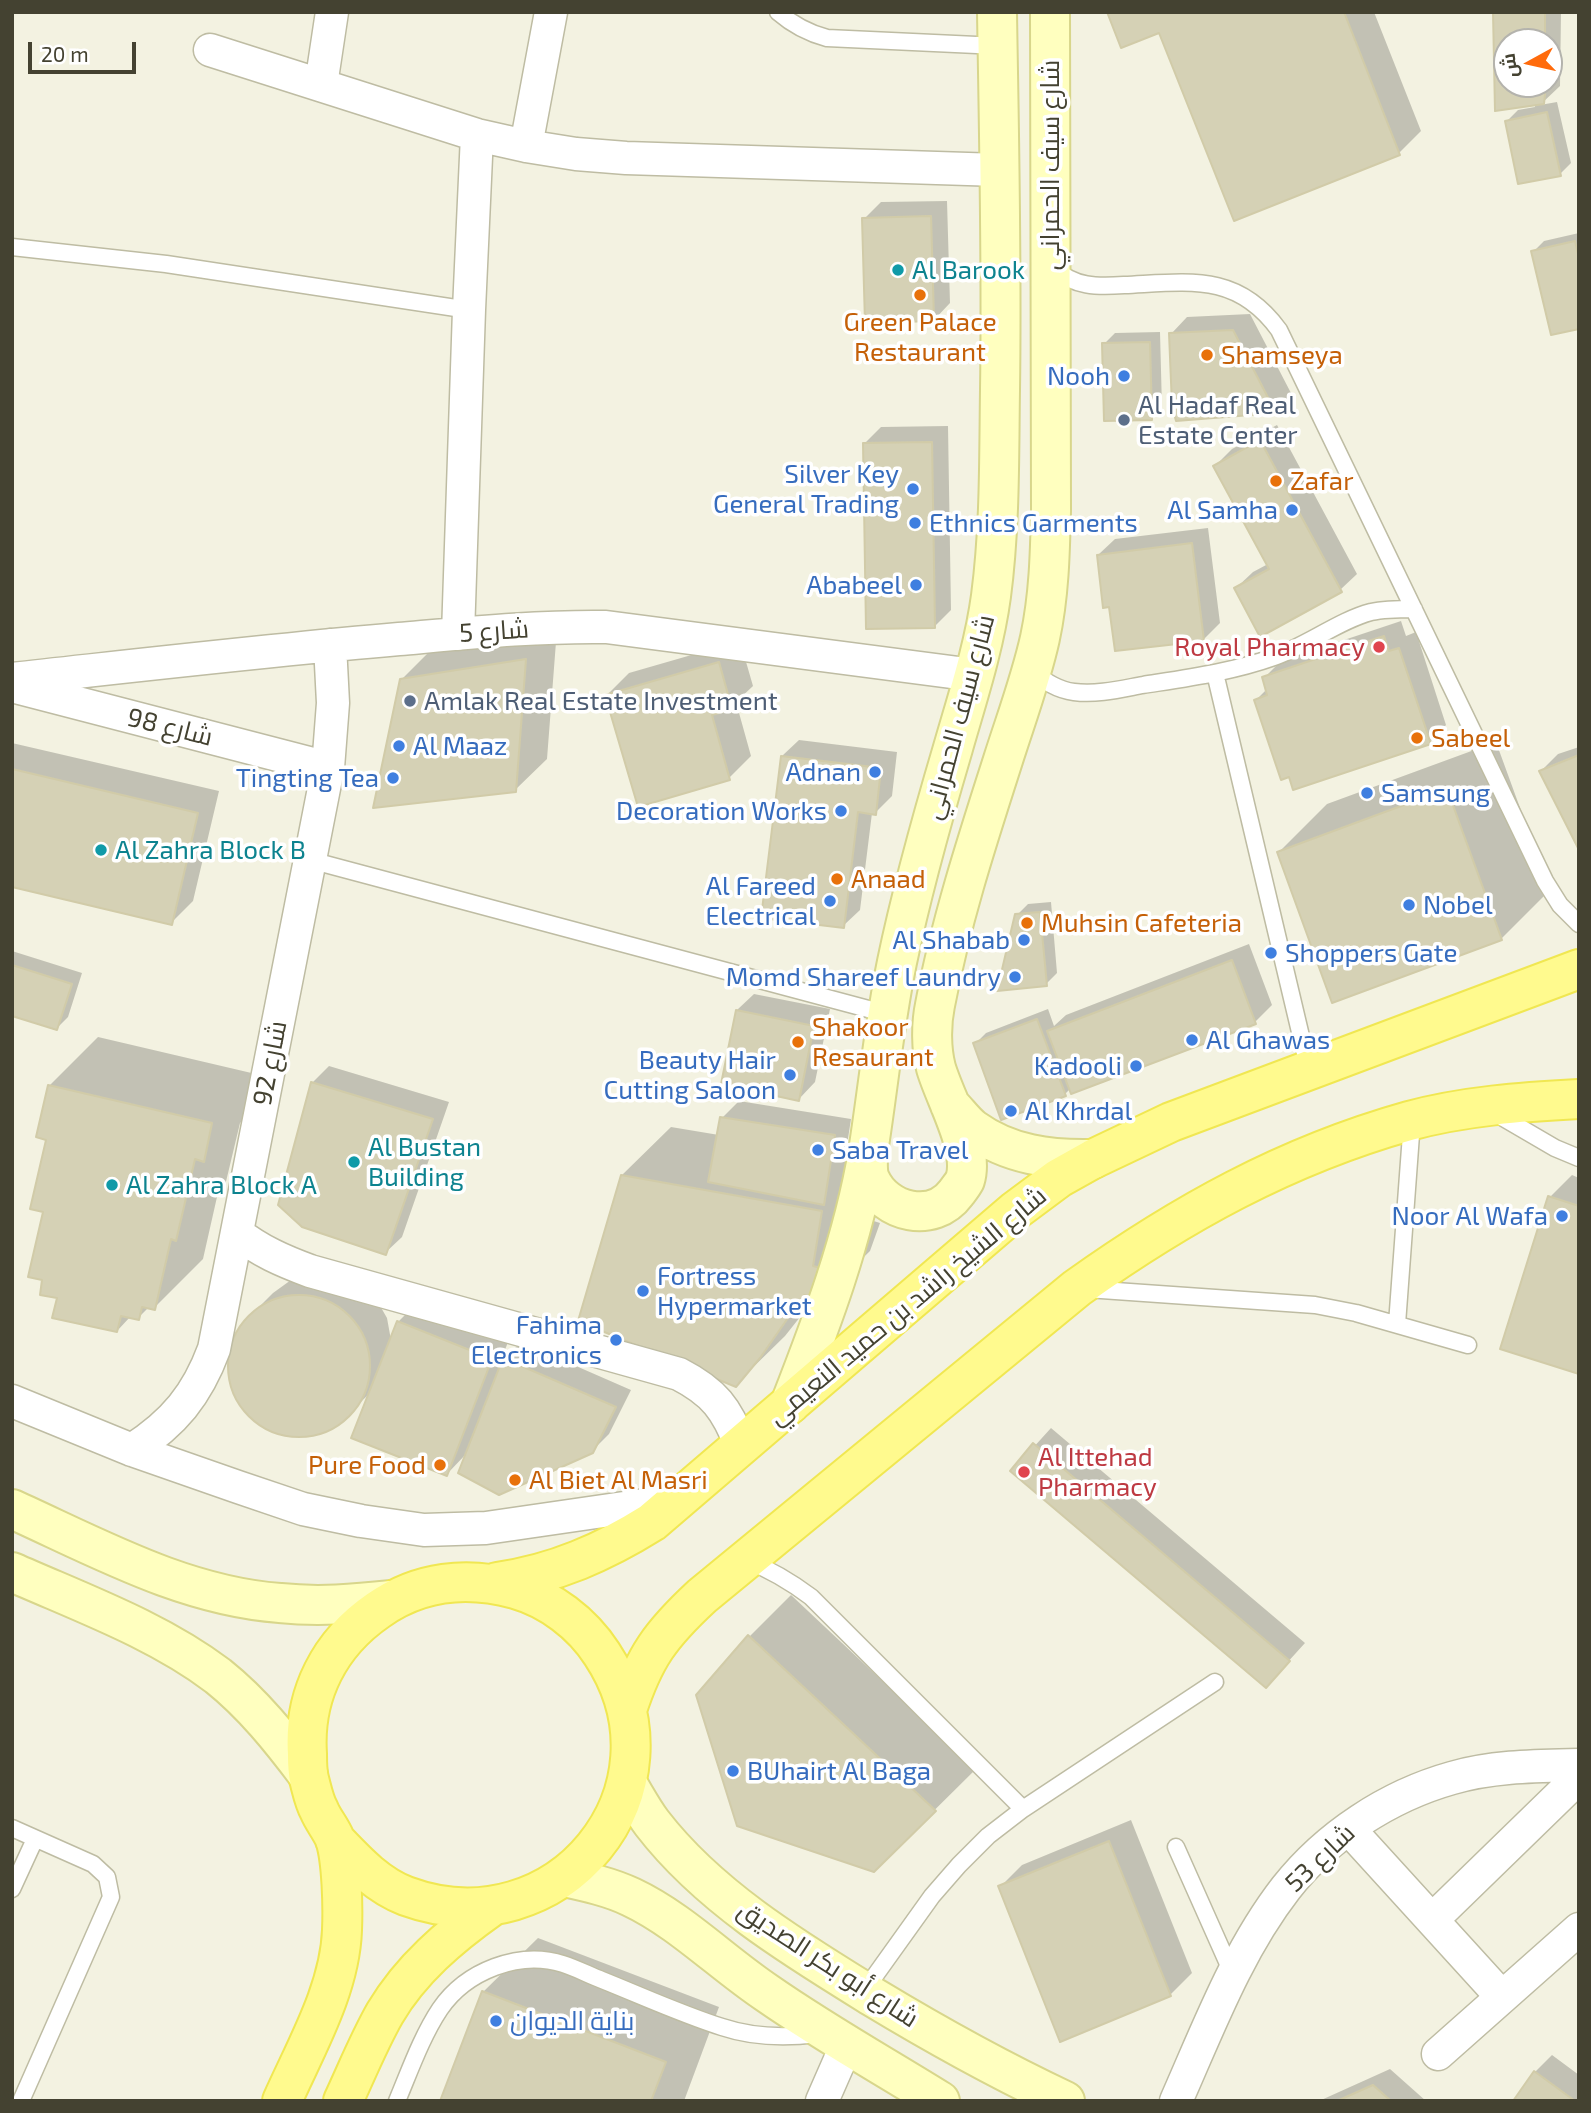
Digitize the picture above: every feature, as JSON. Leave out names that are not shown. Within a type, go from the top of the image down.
[{"type":"main road","name":"شارع الشيخ راشد بن حميد النعيمي","points":[[492,1583],[526,1578],[592,1556],[652,1522],[1016,1210],[1059,1178],[1171,1122],[1579,970]]},
{"type":"main road","points":[[627,1710],[638,1677],[655,1647],[677,1620],[746,1560],[1077,1288],[1133,1248],[1256,1179],[1321,1151],[1412,1121],[1484,1107],[1579,1099]]},
{"type":"main road","points":[[458,1581],[492,1583],[530,1593],[564,1613],[593,1639],[614,1672],[627,1710],[631,1746],[627,1783],[613,1819],[592,1851],[564,1877],[529,1896],[491,1907],[446,1907],[403,1895],[366,1872],[335,1840],[318,1809],[308,1775],[305,1733],[313,1692],[332,1655],[359,1623],[393,1600],[424,1587],[458,1581]]},
{"type":"main road","points":[[282,2101],[334,1978],[342,1933],[342,1887],[335,1840]]},
{"type":"main road","points":[[343,2101],[369,2043],[408,1981],[433,1953],[491,1907]]},
{"type":"street","points":[[321,85],[331,12]]},
{"type":"street","points":[[526,146],[551,12]]},
{"type":"street","name":"شارع سيف الحمراني","points":[[1050,12],[1050,565],[1046,602],[1032,671],[957,910],[934,1008],[932,1035],[936,1066],[950,1104],[972,1128],[999,1144],[1029,1155],[1061,1160],[1093,1159]]},
{"type":"street","name":"شارع سيف الحمراني","points":[[790,1404],[825,1316],[852,1225],[868,1153],[880,1052],[896,964],[925,840],[974,675],[990,600],[998,512],[1001,256],[998,29]]},
{"type":"street","points":[[210,50],[477,135],[576,154],[626,158],[999,170]]},
{"type":"street","points":[[458,634],[477,135]]},
{"type":"street","name":"شارع 5","points":[[12,679],[330,645],[537,628],[606,627],[974,675]]},
{"type":"street","name":"شارع 92","points":[[132,1450],[155,1436],[174,1418],[205,1374],[214,1349],[327,768],[333,703],[330,645]]},
{"type":"street","name":"شارع 98","points":[[12,686],[327,768]]},
{"type":"street","points":[[868,1153],[869,1177],[883,1198],[903,1210],[928,1211],[950,1201],[965,1181],[968,1157],[950,1104]]},
{"type":"street","points":[[237,1233],[257,1248],[310,1272],[679,1374],[700,1385],[719,1402],[733,1423],[741,1446]]},
{"type":"street","points":[[12,1401],[132,1450],[303,1508],[361,1521],[424,1530],[486,1528],[679,1500]]},
{"type":"street","points":[[12,1509],[134,1565],[213,1592],[269,1602],[306,1605],[393,1600]]},
{"type":"street","points":[[12,1572],[143,1630],[182,1651],[219,1677],[251,1706],[282,1739],[308,1775]]},
{"type":"street","name":"شارع 53","points":[[1176,2101],[1233,1975],[1258,1930],[1286,1888],[1320,1851],[1361,1820],[1405,1795],[1452,1778],[1502,1769],[1579,1765]]},
{"type":"street","points":[[1432,1920],[1579,1777]]},
{"type":"street","name":"شارع أبو بكر الصديق","points":[[627,1783],[651,1822],[682,1857],[751,1917],[935,2034],[1007,2074],[1065,2101]]},
{"type":"street","points":[[1349,1829],[1502,1997]]},
{"type":"street","name":"شارع أبو بكر الصديق","points":[[564,1877],[631,1897],[661,1913],[766,1993],[940,2101]]},
{"type":"street","points":[[1438,2054],[1579,1929]]},
{"type":"street","points":[[822,2101],[838,2039]]},
{"type":"lane","points":[[778,12],[804,30],[827,38],[998,29]]},
{"type":"lane","points":[[12,247],[166,264],[469,310]]},
{"type":"lane","points":[[1050,265],[1072,280],[1098,287],[1196,283],[1217,285],[1236,291],[1268,315],[1279,330],[1545,881],[1560,905],[1579,924]]},
{"type":"lane","points":[[1032,671],[1058,688],[1089,693],[1215,673],[1275,657],[1370,612],[1414,610]]},
{"type":"lane","points":[[1215,673],[1309,1070]]},
{"type":"lane","points":[[310,860],[887,1014]]},
{"type":"lane","points":[[1484,1107],[1555,1148],[1579,1158]]},
{"type":"lane","points":[[1397,1324],[1412,1121]]},
{"type":"lane","points":[[1077,1288],[1315,1305],[1356,1313],[1468,1345]]},
{"type":"lane","points":[[746,1560],[791,1582],[811,1597],[1023,1809]]},
{"type":"lane","points":[[864,1991],[932,1896],[988,1836],[1023,1809],[1215,1682]]},
{"type":"lane","points":[[12,1828],[93,1864],[107,1877],[111,1897],[21,2101]]},
{"type":"lane","points":[[12,1889],[35,1839]]},
{"type":"lane","points":[[1176,1847],[1233,1975]]},
{"type":"lane","points":[[397,2101],[441,2008],[464,1983],[494,1966],[527,1959],[562,1963],[725,2028],[771,2036],[838,2039]]},
{"type":"building","points":[[1107,12],[1344,12],[1400,155],[1234,221],[1159,33],[1121,48]]},
{"type":"building","points":[[1493,12],[1545,12],[1545,28],[1493,28]]},
{"type":"building","points":[[1495,98],[1545,98],[1544,104],[1495,111]]},
{"type":"building","points":[[1547,112],[1561,176],[1518,184],[1505,121]]},
{"type":"building","name":"Al Barook","points":[[931,216],[934,321],[865,323],[862,218]]},
{"type":"building","points":[[1575,241],[1579,258],[1579,329],[1551,335],[1531,251]]},
{"type":"building","points":[[1233,330],[1276,413],[1176,421],[1172,406],[1169,333]]},
{"type":"building","points":[[1150,342],[1152,420],[1104,421],[1102,343]]},
{"type":"building","points":[[1260,440],[1342,592],[1260,637],[1234,588],[1269,569],[1213,466]]},
{"type":"building","points":[[932,442],[935,628],[866,629],[863,443]]},
{"type":"building","points":[[1192,543],[1204,641],[1115,651],[1109,607],[1103,608],[1097,555]]},
{"type":"building","points":[[1384,636],[1389,651],[1399,648],[1431,744],[1293,790],[1289,777],[1281,780],[1254,700],[1267,695],[1262,677]]},
{"type":"building","points":[[526,659],[516,792],[373,808],[400,679]]},
{"type":"building","points":[[719,662],[732,709],[712,715],[730,780],[638,807],[605,695]]},
{"type":"building","points":[[1579,755],[1579,850],[1539,771]]},
{"type":"building","points":[[781,756],[881,768],[876,815],[858,812],[844,928],[761,918]]},
{"type":"building","name":"Al Zahra Block B","points":[[12,769],[198,813],[172,925],[12,887]]},
{"type":"building","points":[[1447,789],[1502,940],[1332,1003],[1277,852]]},
{"type":"building","points":[[1040,912],[1047,986],[997,991],[1015,914]]},
{"type":"building","points":[[1232,960],[1256,1024],[1071,1094],[1047,1031]]},
{"type":"building","points":[[12,965],[72,984],[57,1030],[12,1016]]},
{"type":"building","points":[[736,1010],[814,1026],[799,1101],[721,1084]]},
{"type":"building","points":[[1037,1019],[1066,1096],[1001,1120],[973,1043]]},
{"type":"building","name":"Al Bustan Building","points":[[311,1082],[433,1119],[386,1255],[302,1227],[278,1205]]},
{"type":"building","name":"Al Zahra Block A","points":[[48,1085],[212,1123],[204,1162],[195,1159],[176,1241],[171,1239],[155,1310],[142,1307],[139,1320],[121,1316],[117,1332],[52,1318],[57,1298],[40,1295],[42,1280],[28,1277],[43,1212],[30,1209],[46,1140],[36,1137]]},
{"type":"building","points":[[720,1117],[835,1135],[824,1205],[708,1182]]},
{"type":"building","points":[[621,1175],[822,1211],[813,1266],[832,1271],[821,1301],[804,1295],[736,1387],[578,1321]]},
{"type":"building","points":[[1548,1196],[1579,1206],[1579,1374],[1500,1349]]},
{"type":"building","points":[[299,1295],[326,1300],[349,1316],[365,1339],[370,1366],[365,1393],[349,1416],[326,1432],[299,1437],[272,1432],[249,1416],[233,1393],[228,1366],[233,1339],[249,1316],[272,1300]]},
{"type":"building","points":[[397,1321],[492,1359],[447,1476],[351,1438]]},
{"type":"building","points":[[503,1358],[616,1407],[593,1453],[499,1495],[458,1473]]},
{"type":"building","points":[[1033,1443],[1290,1661],[1266,1688],[1010,1471]]},
{"type":"building","points":[[748,1635],[936,1811],[874,1872],[737,1826],[696,1695]]},
{"type":"building","points":[[1109,1841],[1171,1996],[1060,2042],[998,1886]]},
{"type":"building","points":[[482,1991],[666,2062],[651,2101],[440,2101]]},
{"type":"building","points":[[1534,2071],[1575,2101],[1513,2101]]},
{"type":"building","points":[[1373,2085],[1391,2101],[1337,2101]]},
{"type":"place","name":"Al Barook","points":[[898,270]]},
{"type":"place","name":"Green Palace Restaurant","points":[[920,295]]},
{"type":"place","name":"Shamseya","points":[[1207,355]]},
{"type":"place","name":"Nooh","points":[[1124,376]]},
{"type":"place","name":"Al Hadaf Real Estate Center","points":[[1124,420]]},
{"type":"place","name":"Zafar","points":[[1276,481]]},
{"type":"place","name":"Silver Key General Trading","points":[[913,489]]},
{"type":"place","name":"Al Samha","points":[[1292,510]]},
{"type":"place","name":"Ethnics Garments","points":[[915,523]]},
{"type":"place","name":"Ababeel","points":[[916,585]]},
{"type":"place","name":"Royal Pharmacy","points":[[1379,647]]},
{"type":"place","name":"Amlak Real Estate Investment","points":[[410,701]]},
{"type":"place","name":"Sabeel","points":[[1417,738]]},
{"type":"place","name":"Al Maaz","points":[[399,746]]},
{"type":"place","name":"Adnan","points":[[875,772]]},
{"type":"place","name":"Tingting Tea","points":[[393,778]]},
{"type":"place","name":"Samsung","points":[[1367,793]]},
{"type":"place","name":"Decoration Works","points":[[841,811]]},
{"type":"place","name":"Al Zahra Block B","points":[[101,850]]},
{"type":"place","name":"Anaad","points":[[837,879]]},
{"type":"place","name":"Al Fareed Electrical","points":[[830,901]]},
{"type":"place","name":"Nobel","points":[[1409,905]]},
{"type":"place","name":"Muhsin Cafeteria","points":[[1027,923]]},
{"type":"place","name":"Al Shabab","points":[[1024,940]]},
{"type":"place","name":"Shoppers Gate","points":[[1271,953]]},
{"type":"place","name":"Momd Shareef Laundry","points":[[1015,977]]},
{"type":"place","name":"Al Ghawas","points":[[1192,1040]]},
{"type":"place","name":"Shakoor Resaurant","points":[[798,1042]]},
{"type":"place","name":"Kadooli","points":[[1136,1066]]},
{"type":"place","name":"Beauty Hair Cutting Saloon","points":[[790,1075]]},
{"type":"place","name":"Al Khrdal","points":[[1011,1111]]},
{"type":"place","name":"Saba Travel","points":[[818,1150]]},
{"type":"place","name":"Al Bustan Building","points":[[354,1162]]},
{"type":"place","name":"Al Zahra Block A","points":[[112,1185]]},
{"type":"place","name":"Noor Al Wafa","points":[[1562,1216]]},
{"type":"place","name":"Fortress Hypermarket","points":[[643,1291]]},
{"type":"place","name":"Fahima Electronics","points":[[616,1340]]},
{"type":"place","name":"Pure Food","points":[[440,1465]]},
{"type":"place","name":"Al Ittehad Pharmacy","points":[[1024,1472]]},
{"type":"place","name":"Al Biet Al Masri","points":[[515,1480]]},
{"type":"place","name":"BUhairt Al Baga","points":[[733,1771]]},
{"type":"place","name":"بناية الديوان","points":[[496,2021]]}]
